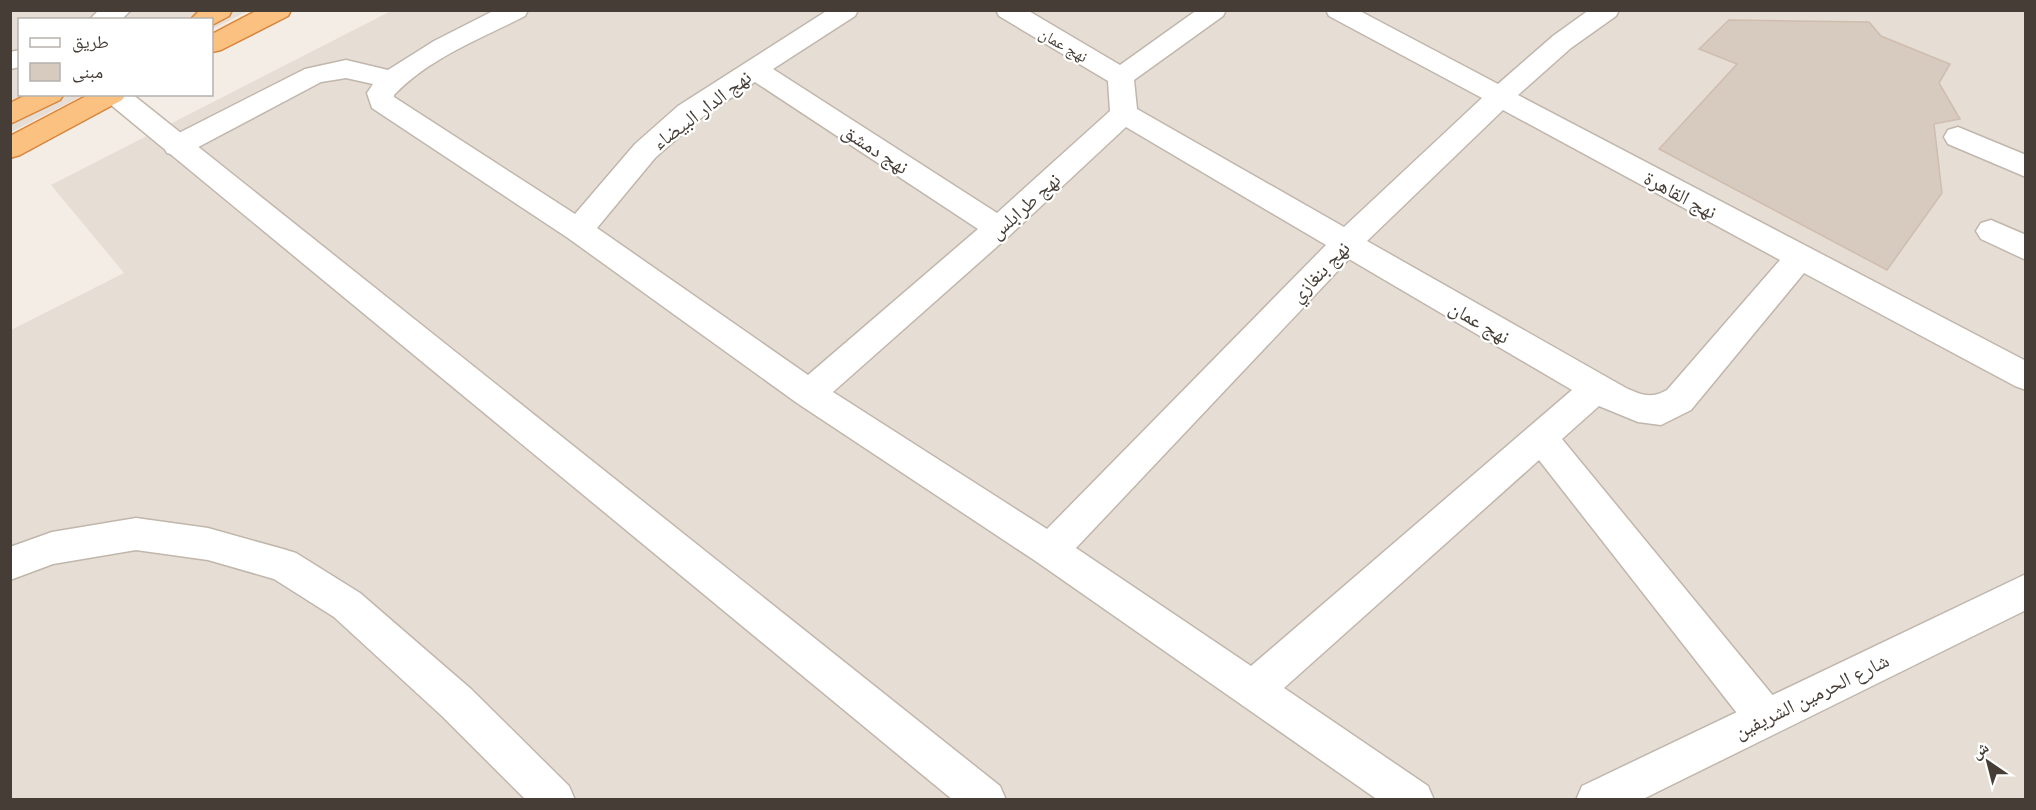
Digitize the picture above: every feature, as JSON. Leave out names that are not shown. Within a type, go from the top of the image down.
[{"type":"highway","points":[[206,18],[220,10]]},
{"type":"highway","points":[[213,43],[279,10]]},
{"type":"highway","points":[[10,115],[47,96]]},
{"type":"highway","points":[[10,148],[108,97]]},
{"type":"street","points":[[105,18],[119,10]]},
{"type":"street","points":[[516,10],[418,62],[391,80],[380,93],[382,102],[578,230],[809,393],[1050,551],[1414,800]]},
{"type":"street","name":"نهج الدار البيضاء","points":[[578,230],[645,151],[688,113],[846,10]]},
{"type":"street","name":"نهج عمان","points":[[1008,10],[1121,77]]},
{"type":"street","points":[[1124,114],[1121,77],[1214,10]]},
{"type":"street","name":"نهج القاهرة","points":[[1338,10],[2025,376]]},
{"type":"street","name":"نهج بنغازي","points":[[1050,551],[1346,243],[1542,58],[1607,10]]},
{"type":"street","points":[[177,146],[314,75],[346,69],[391,80]]},
{"type":"street","name":"نهج دمشق","points":[[754,69],[999,228]]},
{"type":"street","points":[[108,97],[177,146],[986,800]]},
{"type":"street","name":"نهج عمان","points":[[1124,114],[1598,388],[1638,408],[1661,411],[1679,400],[1800,257]]},
{"type":"street","name":"نهج طرابلس","points":[[809,393],[999,228],[1124,114]]},
{"type":"street","points":[[1958,137],[2025,167]]},
{"type":"street","points":[[1991,231],[2025,249]]},
{"type":"street","points":[[1253,690],[1598,388]]},
{"type":"street","points":[[1541,438],[1765,717]]},
{"type":"street","points":[[10,564],[52,548],[136,534],[208,544],[283,565],[347,604],[458,703],[555,800]]},
{"type":"street","name":"شارع الحرمين الشريفين","points":[[1596,800],[2025,591]]},
{"type":"shaded area","points":[[11,11],[248,11],[213,28],[213,18],[18,18],[18,96],[82,96],[11,132]]},
{"type":"shaded area","points":[[391,11],[2025,11],[2025,799],[11,800],[11,330],[124,273],[51,185]]},
{"type":"building","points":[[1729,20],[1869,22],[1881,36],[1950,64],[1939,83],[1960,119],[1934,124],[1942,193],[1887,270],[1659,149],[1737,64],[1699,49]]}]
